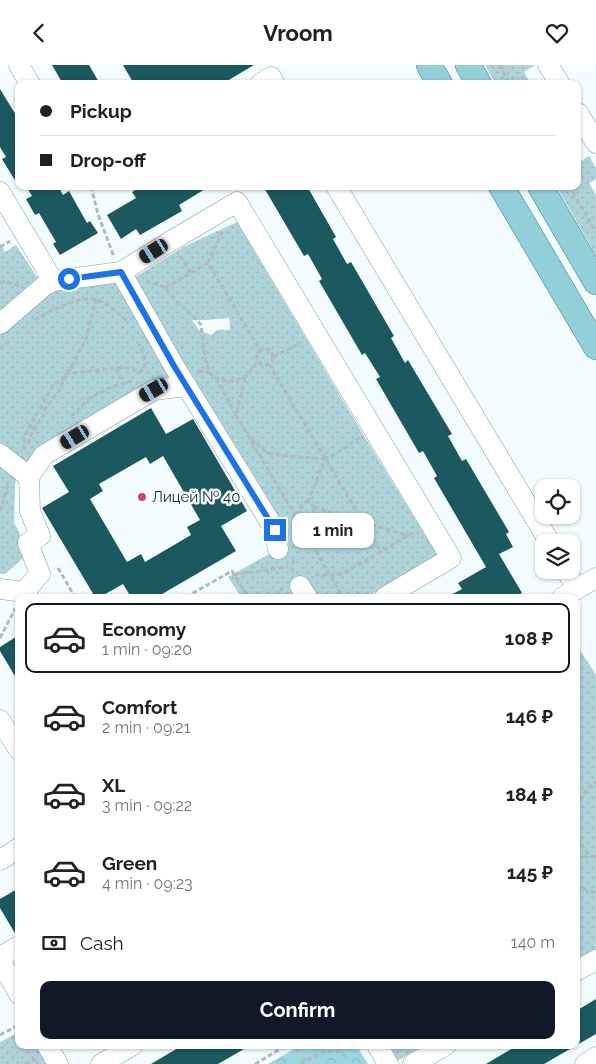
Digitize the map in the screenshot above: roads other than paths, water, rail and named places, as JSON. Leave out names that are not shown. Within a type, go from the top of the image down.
[{"type":"main road","points":[[429,65],[438,80]]},
{"type":"main road","points":[[468,65],[477,80]]},
{"type":"main road","points":[[503,190],[596,347]]},
{"type":"main road","points":[[542,190],[596,282]]},
{"type":"street","points":[[19,65],[28,80]]},
{"type":"street","points":[[548,65],[557,80]]},
{"type":"street","points":[[581,118],[596,143]]},
{"type":"street","points":[[338,190],[545,534]]},
{"type":"street","points":[[0,192],[53,281]]},
{"type":"street","points":[[7,330],[44,286],[53,281],[112,273],[237,202],[451,558],[390,594]]},
{"type":"street","points":[[112,273],[170,359],[275,530],[278,549]]},
{"type":"street","points":[[22,468],[154,390],[187,386]]},
{"type":"street","points":[[0,454],[22,468],[30,511],[40,536],[28,543],[40,574],[26,594]]},
{"type":"street","points":[[568,579],[570,593],[596,578]]},
{"type":"street","points":[[0,589],[15,594]]},
{"type":"street","points":[[0,720],[15,744]]},
{"type":"street","points":[[0,860],[15,851]]},
{"type":"street","points":[[15,950],[1,964],[15,987]]},
{"type":"street","points":[[580,969],[596,960]]},
{"type":"street","points":[[49,1049],[58,1064]]},
{"type":"street","points":[[101,1064],[126,1049]]},
{"type":"street","points":[[379,1049],[388,1064]]},
{"type":"street","points":[[413,1064],[439,1049]]},
{"type":"street","points":[[585,1064],[596,1057]]},
{"type":"place","name":"Лицей № 40","points":[[142,497]]}]
